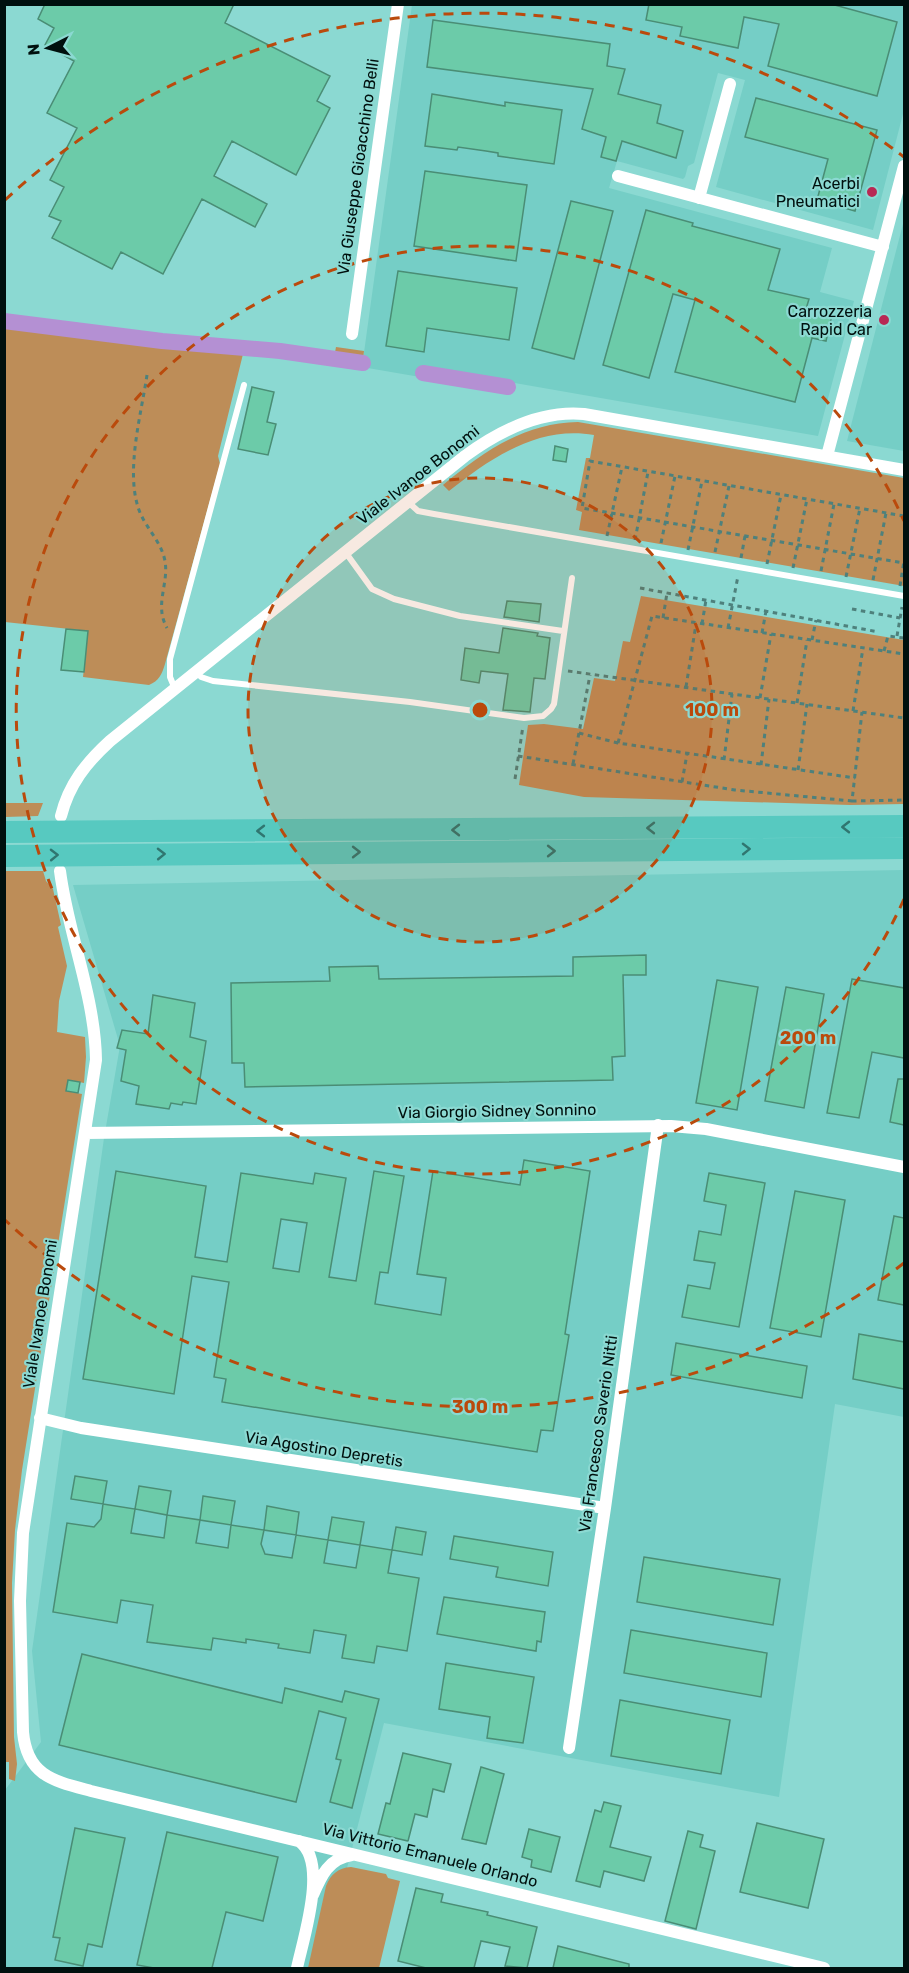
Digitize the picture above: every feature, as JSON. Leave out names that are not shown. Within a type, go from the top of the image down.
[{"type":"highway","points":[[4,832],[904,826]]},
{"type":"highway","points":[[843,848],[870,850],[904,857]]},
{"type":"highway","points":[[4,856],[904,848]]},
{"type":"street","name":"Via Giuseppe Gioacchino Belli","points":[[352,334],[398,4]]},
{"type":"street","points":[[699,198],[730,84]]},
{"type":"street","points":[[827,456],[904,166]]},
{"type":"street","points":[[618,176],[883,247]]},
{"type":"street","name":"Viale Ivanoe Bonomi","points":[[61,816],[70,790],[86,764],[117,735],[408,502],[489,440],[523,423],[563,414],[593,415],[904,470]]},
{"type":"street","name":"Viale Ivanoe Bonomi","points":[[33,1765],[26,1753],[23,1732],[21,1565],[25,1516],[95,1070],[95,1044],[86,994],[66,911],[60,871]]},
{"type":"street","name":"Via Giorgio Sidney Sonnino","points":[[86,1133],[658,1125],[699,1128],[904,1167]]},
{"type":"street","name":"Via Francesco Saverio Nitti","points":[[568,1748],[605,1508],[658,1125]]},
{"type":"street","name":"Via Agostino Depretis","points":[[40,1418],[81,1428],[605,1508]]},
{"type":"street","name":"Via Vittorio Emanuele Orlando","points":[[33,1765],[46,1776],[68,1785],[824,1968]]},
{"type":"street","points":[[292,1839],[303,1844],[311,1856],[313,1897]]},
{"type":"street","points":[[297,1968],[313,1897],[326,1869],[331,1863],[347,1856],[363,1856]]},
{"type":"lane","points":[[175,689],[169,671],[172,653],[244,385]]},
{"type":"lane","points":[[408,502],[414,509],[424,513],[902,596]]},
{"type":"lane","points":[[346,553],[372,589],[394,599],[460,616],[563,631]]},
{"type":"lane","points":[[196,672],[201,677],[213,681],[410,702],[524,718],[543,716],[552,709],[555,698],[572,578]]},
{"type":"path","points":[[147,375],[136,455],[135,486],[140,512],[164,557],[165,571],[160,611],[172,641],[172,653]]},
{"type":"path","points":[[897,636],[904,562],[582,508],[590,461],[904,516]]},
{"type":"path","points":[[606,544],[622,467]]},
{"type":"path","points":[[633,549],[648,472]]},
{"type":"path","points":[[659,554],[675,476]]},
{"type":"path","points":[[686,558],[702,481]]},
{"type":"path","points":[[713,563],[729,486]]},
{"type":"path","points":[[765,572],[781,495]]},
{"type":"path","points":[[792,577],[807,499]]},
{"type":"path","points":[[819,581],[834,504]]},
{"type":"path","points":[[845,586],[860,508]]},
{"type":"path","points":[[871,590],[886,513]]},
{"type":"path","points":[[728,628],[745,536]]},
{"type":"path","points":[[640,588],[879,632]]},
{"type":"path","points":[[663,618],[667,593]]},
{"type":"path","points":[[702,624],[706,600]]},
{"type":"path","points":[[852,609],[900,618]]},
{"type":"path","points":[[762,633],[766,611]]},
{"type":"path","points":[[618,744],[652,616],[904,654]]},
{"type":"path","points":[[812,640],[816,620]]},
{"type":"path","points":[[686,687],[696,623]]},
{"type":"path","points":[[760,698],[771,634]]},
{"type":"path","points":[[884,651],[887,637],[904,638]]},
{"type":"path","points":[[797,703],[807,640]]},
{"type":"path","points":[[853,711],[863,648]]},
{"type":"path","points":[[558,670],[904,718]]},
{"type":"path","points":[[573,764],[590,675]]},
{"type":"path","points":[[724,760],[732,693]]},
{"type":"path","points":[[761,765],[769,699]]},
{"type":"path","points":[[798,770],[807,704]]},
{"type":"path","points":[[852,801],[862,712]]},
{"type":"path","points":[[515,779],[524,718]]},
{"type":"path","points":[[579,733],[618,744],[855,778]]},
{"type":"path","points":[[682,782],[687,754]]},
{"type":"path","points":[[518,756],[735,790],[852,801],[904,800]]},
{"type":"shaded area","points":[[412,5],[904,5],[904,110],[873,230],[716,187],[745,80],[718,73],[694,163],[688,166],[685,177],[683,179],[617,161],[609,188],[832,248],[820,292],[854,301],[818,436],[509,382],[507,392],[362,367]]},
{"type":"shaded area","points":[[904,220],[904,451],[847,441]]},
{"type":"shaded area","points":[[4,328],[51,331],[243,354],[218,456],[220,464],[165,664],[160,677],[149,685],[83,677],[88,631],[5,622]]},
{"type":"shaded area","points":[[336,347],[364,351],[362,367],[333,363]]},
{"type":"shaded area","points":[[578,422],[904,478],[904,586],[579,530],[582,512],[576,510],[586,458],[590,458],[594,435],[574,433],[535,440],[498,456],[449,491],[443,485],[473,461],[522,434],[558,424]]},
{"type":"shaded area","points":[[641,596],[904,640],[904,804],[850,805],[584,797],[519,785],[528,725],[544,724],[583,729],[594,678],[615,681],[623,641],[630,642]]},
{"type":"shaded area","points":[[4,803],[43,803],[38,816],[5,817]]},
{"type":"shaded area","points":[[904,870],[904,1417],[835,1404],[779,1797],[384,1723],[345,1876],[376,1968],[5,1968],[5,1790],[41,1742],[32,1651],[104,1138],[120,1046],[73,885]]},
{"type":"shaded area","points":[[4,871],[43,871],[46,881],[53,889],[61,925],[58,927],[67,966],[59,1001],[57,1032],[85,1037],[86,1057],[84,1083],[69,1080],[66,1091],[82,1094],[22,1470],[15,1530],[12,1583],[14,1737],[17,1764],[15,1781],[9,1779],[9,1762],[4,1762]]},
{"type":"shaded area","points":[[351,1867],[386,1874],[388,1878],[400,1881],[379,1968],[308,1968],[326,1886],[336,1872]]},
{"type":"building","points":[[45,4],[234,4],[225,23],[330,76],[317,101],[330,108],[296,175],[232,141],[214,176],[267,204],[255,227],[202,199],[163,274],[121,252],[112,269],[52,238],[61,221],[49,216],[64,187],[50,180],[77,128],[47,113],[74,61],[45,45],[54,28],[38,19]]},
{"type":"building","points":[[649,4],[831,4],[897,22],[877,96],[768,66],[779,24],[744,17],[738,48],[680,36],[682,27],[646,20]]},
{"type":"building","points":[[433,20],[610,44],[607,66],[625,69],[618,94],[661,105],[657,123],[683,131],[676,158],[622,141],[616,161],[601,157],[606,137],[582,129],[593,89],[427,67]]},
{"type":"building","points":[[432,94],[505,106],[505,102],[562,110],[554,164],[498,156],[498,153],[458,147],[457,150],[425,146]]},
{"type":"building","points":[[756,98],[877,130],[855,211],[817,200],[828,159],[745,137]]},
{"type":"building","points":[[425,171],[527,185],[516,261],[414,246]]},
{"type":"building","points":[[571,201],[613,211],[574,359],[532,348]]},
{"type":"building","points":[[646,210],[693,223],[692,226],[780,249],[768,290],[809,299],[806,309],[832,315],[826,341],[812,338],[795,402],[675,372],[695,300],[673,294],[649,378],[603,365]]},
{"type":"building","points":[[398,271],[517,288],[509,340],[427,328],[424,352],[386,346]]},
{"type":"building","points":[[252,387],[274,392],[267,422],[276,424],[268,455],[238,449]]},
{"type":"building","points":[[555,446],[568,449],[566,462],[553,460]]},
{"type":"building","points":[[507,601],[541,604],[539,622],[504,617]]},
{"type":"building","points":[[503,628],[538,633],[537,636],[550,638],[545,679],[534,678],[530,712],[503,710],[508,674],[481,671],[479,683],[461,680],[465,648],[499,653]]},
{"type":"building","points":[[66,629],[88,631],[84,672],[61,670]]},
{"type":"building","points":[[646,955],[646,975],[623,975],[625,1056],[612,1057],[613,1080],[245,1087],[244,1063],[232,1063],[231,983],[330,981],[329,967],[378,966],[379,979],[573,976],[573,957]]},
{"type":"building","points":[[852,979],[904,988],[904,1058],[872,1052],[859,1118],[827,1113]]},
{"type":"building","points":[[717,980],[758,987],[737,1110],[696,1103]]},
{"type":"building","points":[[786,987],[824,994],[804,1108],[765,1101]]},
{"type":"building","points":[[153,995],[195,1003],[190,1037],[206,1041],[196,1104],[171,1103],[169,1109],[136,1104],[139,1086],[121,1081],[126,1050],[117,1048],[122,1030],[148,1034]]},
{"type":"building","points":[[898,1079],[904,1079],[904,1125],[890,1122]]},
{"type":"building","points":[[68,1080],[80,1082],[78,1093],[66,1091]]},
{"type":"building","points":[[524,1160],[590,1171],[565,1334],[569,1335],[553,1431],[541,1430],[537,1452],[222,1402],[226,1379],[214,1377],[229,1282],[192,1276],[174,1394],[83,1379],[116,1171],[206,1186],[195,1257],[227,1262],[241,1173],[313,1184],[315,1173],[346,1178],[329,1277],[356,1281],[374,1171],[404,1176],[388,1273],[380,1272],[375,1304],[441,1315],[446,1278],[417,1274],[433,1171],[520,1185]],"holes":[[[281,1219],[307,1223],[299,1272],[273,1268]]]},
{"type":"building","points":[[709,1173],[765,1183],[739,1327],[682,1317],[688,1285],[710,1289],[715,1263],[694,1260],[699,1231],[721,1235],[726,1205],[704,1201]]},
{"type":"building","points":[[795,1191],[845,1200],[821,1337],[770,1328]]},
{"type":"building","points":[[894,1216],[904,1218],[904,1305],[878,1300]]},
{"type":"building","points":[[859,1334],[904,1342],[904,1389],[853,1379]]},
{"type":"building","points":[[676,1343],[807,1366],[802,1398],[671,1375]]},
{"type":"building","points":[[75,1476],[107,1481],[103,1504],[71,1499]]},
{"type":"building","points":[[139,1486],[171,1491],[167,1515],[135,1509]]},
{"type":"building","points":[[203,1496],[235,1501],[231,1525],[200,1520]]},
{"type":"building","points":[[103,1504],[135,1509],[131,1533],[164,1538],[167,1515],[200,1520],[196,1543],[228,1548],[231,1525],[264,1530],[261,1544],[265,1554],[292,1558],[296,1535],[328,1540],[324,1563],[356,1568],[360,1545],[392,1550],[388,1573],[419,1578],[407,1651],[377,1646],[374,1663],[342,1658],[346,1635],[314,1630],[310,1653],[278,1648],[279,1644],[246,1639],[246,1643],[213,1638],[211,1650],[147,1642],[153,1605],[121,1600],[117,1623],[53,1612],[67,1523],[94,1527],[101,1519]]},
{"type":"building","points":[[267,1506],[299,1512],[296,1535],[264,1530]]},
{"type":"building","points":[[332,1517],[364,1522],[360,1545],[328,1540]]},
{"type":"building","points":[[396,1527],[426,1532],[422,1555],[392,1550]]},
{"type":"building","points":[[454,1536],[553,1552],[548,1586],[496,1577],[498,1567],[450,1559]]},
{"type":"building","points":[[644,1557],[780,1579],[773,1625],[637,1602]]},
{"type":"building","points":[[444,1597],[545,1612],[541,1642],[537,1641],[536,1651],[437,1634]]},
{"type":"building","points":[[631,1630],[767,1653],[761,1697],[624,1673]]},
{"type":"building","points":[[82,1654],[282,1703],[285,1688],[342,1702],[345,1691],[379,1699],[352,1808],[330,1802],[341,1760],[336,1759],[346,1718],[319,1711],[296,1802],[59,1745]]},
{"type":"building","points":[[446,1663],[534,1677],[523,1743],[487,1738],[490,1717],[439,1709]]},
{"type":"building","points":[[620,1700],[730,1720],[721,1774],[611,1756]]},
{"type":"building","points":[[403,1753],[451,1764],[444,1792],[433,1789],[427,1817],[415,1814],[408,1841],[378,1834],[386,1803],[390,1804]]},
{"type":"building","points":[[481,1767],[504,1774],[486,1844],[462,1839]]},
{"type":"building","points":[[604,1802],[621,1806],[610,1847],[651,1857],[644,1881],[604,1871],[600,1887],[576,1881],[595,1810],[601,1812]]},
{"type":"building","points":[[757,1823],[824,1839],[808,1908],[740,1892]]},
{"type":"building","points":[[75,1828],[125,1838],[102,1947],[88,1944],[83,1966],[55,1960],[60,1938],[53,1937]]},
{"type":"building","points":[[529,1829],[560,1837],[551,1872],[531,1867],[532,1860],[522,1857]]},
{"type":"building","points":[[688,1831],[703,1835],[700,1847],[715,1851],[696,1929],[665,1921]]},
{"type":"building","points":[[167,1832],[278,1857],[263,1921],[226,1912],[212,1968],[154,1968],[137,1965]]},
{"type":"building","points":[[416,1888],[443,1894],[441,1902],[488,1912],[487,1915],[537,1927],[527,1968],[505,1966],[510,1947],[481,1941],[474,1968],[426,1968],[398,1961]]},
{"type":"building","points":[[558,1946],[629,1964],[629,1968],[553,1968]]},
{"type":"waterway","points":[[4,321],[162,341],[280,351],[363,363]]},
{"type":"waterway","points":[[423,373],[508,387]]},
{"type":"place","name":"Acerbi Pneumatici","points":[[872,192]]},
{"type":"place","name":"Carrozzeria Rapid Car","points":[[884,320]]}]
